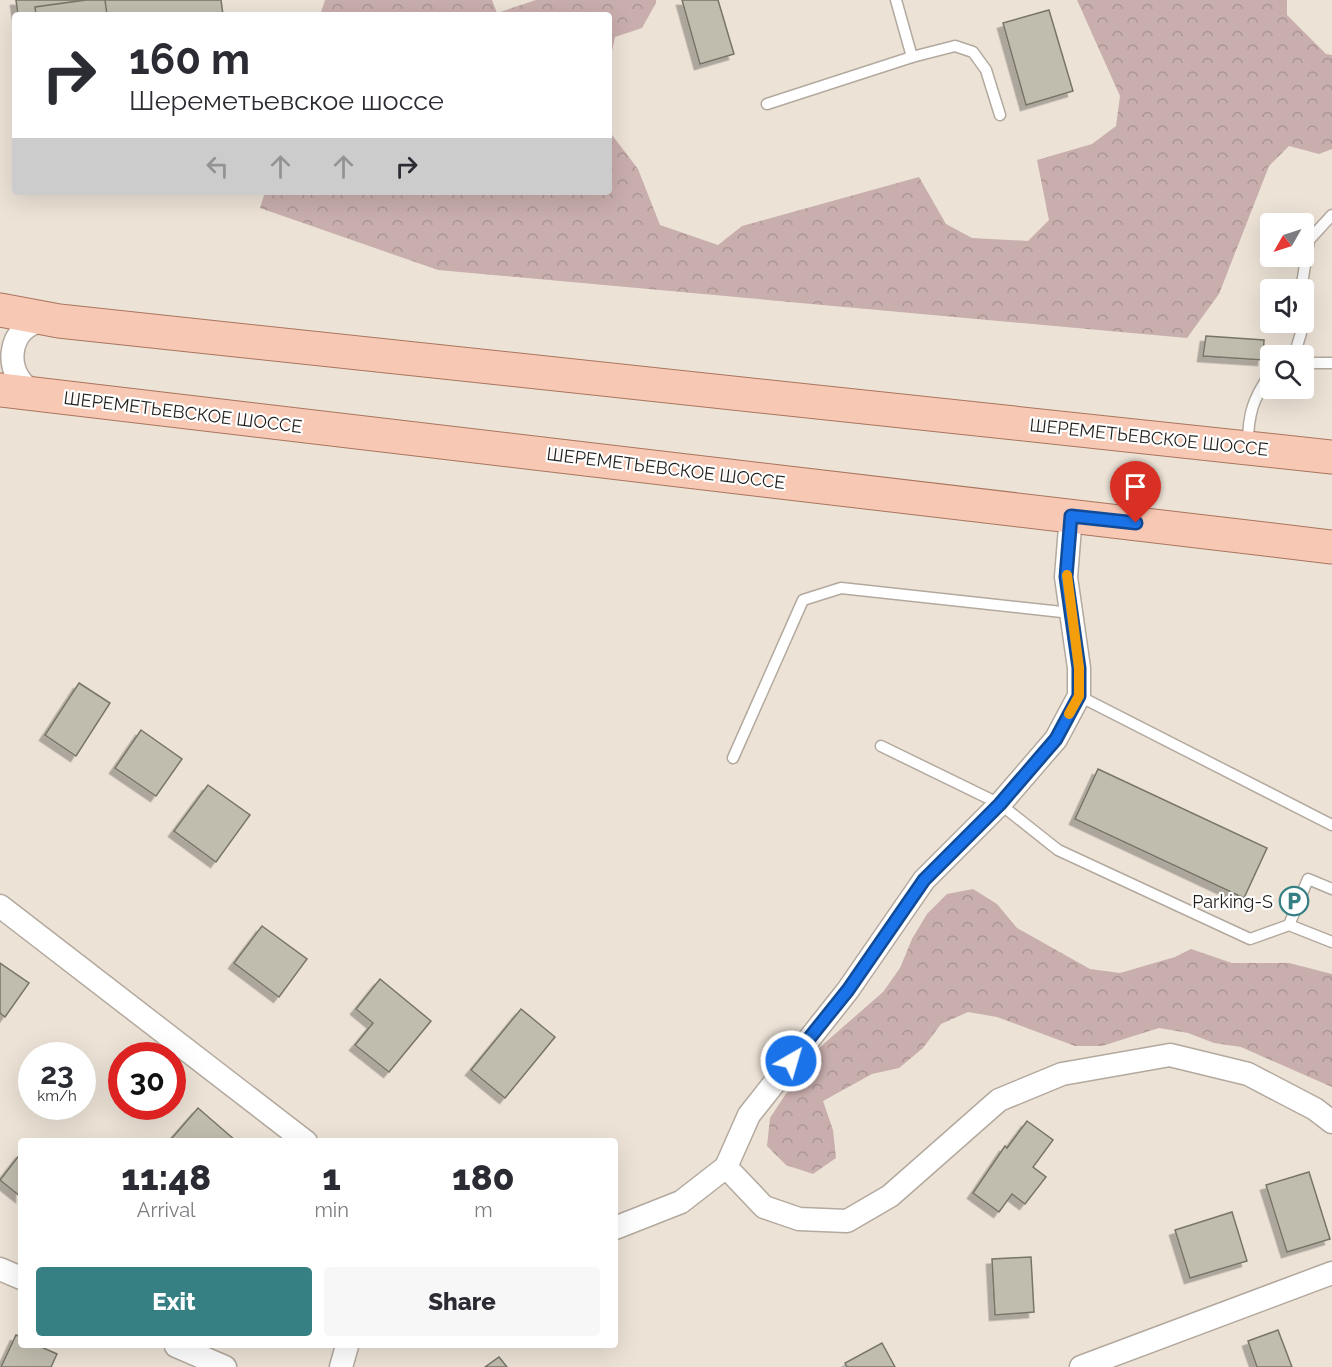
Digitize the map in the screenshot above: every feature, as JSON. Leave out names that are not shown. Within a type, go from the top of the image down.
[{"type":"main road","name":"ШЕРЕМЕТЬЕВСКОЕ ШОССЕ","points":[[0,310],[59,321],[650,386],[1332,457]]},
{"type":"main road","name":"ШЕРЕМЕТЬЕВСКОЕ ШОССЕ","points":[[0,390],[1332,547]]},
{"type":"street","points":[[46,395],[29,390],[16,377],[10,360],[13,342],[24,328],[41,321],[59,321]]},
{"type":"street","points":[[618,1227],[681,1202],[726,1167],[749,1115],[848,990],[924,880],[1000,804],[1056,739],[1079,696],[1079,668],[1066,577],[1071,516]]},
{"type":"street","points":[[0,906],[301,1138]]},
{"type":"street","points":[[726,1167],[764,1207],[799,1219],[847,1221],[890,1196],[999,1100],[1062,1074],[1170,1055],[1248,1074],[1315,1109],[1332,1122]]},
{"type":"street","points":[[0,1269],[18,1277]]},
{"type":"street","points":[[1081,1367],[1332,1273]]},
{"type":"street","points":[[181,1348],[225,1367]]},
{"type":"street","points":[[341,1367],[346,1348]]},
{"type":"lane","points":[[896,0],[912,57]]},
{"type":"lane","points":[[767,104],[912,57],[955,46],[973,52],[986,70],[1000,115]]},
{"type":"lane","points":[[1303,279],[1310,240],[1332,215]]},
{"type":"lane","points":[[1314,363],[1332,363]]},
{"type":"lane","points":[[1248,447],[1248,418],[1260,390]]},
{"type":"lane","points":[[733,758],[803,600],[841,588],[1072,613]]},
{"type":"lane","points":[[1079,696],[1332,825]]},
{"type":"lane","points":[[881,746],[1000,804],[1058,850],[1250,939],[1289,925],[1332,942]]},
{"type":"lane","points":[[1289,925],[1308,879],[1332,889]]},
{"type":"green space","points":[[325,0],[492,0],[497,12],[321,12]]},
{"type":"green space","points":[[536,0],[656,0],[642,28],[615,37],[612,51],[612,12],[500,12]]},
{"type":"green space","points":[[1077,0],[1287,0],[1287,15],[1326,54],[1332,55],[1332,149],[1319,154],[1289,146],[1269,166],[1219,294],[1187,338],[438,270],[260,208],[264,195],[612,195],[612,135],[638,169],[660,225],[718,245],[742,226],[919,177],[946,224],[972,238],[1028,241],[1049,220],[1037,160],[1092,144],[1116,126],[1120,96]]},
{"type":"green space","points":[[973,889],[997,904],[1017,928],[1090,969],[1120,973],[1175,957],[1191,949],[1232,963],[1289,963],[1332,974],[1332,1087],[1241,1047],[1214,1043],[1188,1033],[1159,1028],[1102,1046],[1075,1046],[997,1017],[968,1012],[941,1024],[923,1048],[899,1068],[872,1074],[823,1101],[833,1130],[836,1158],[813,1174],[786,1165],[767,1146],[770,1118],[785,1095],[804,1075],[819,1048],[883,992],[900,968],[912,939],[927,914],[947,894]]},
{"type":"building","points":[[16,0],[221,0],[223,12],[18,12]]},
{"type":"building","points":[[86,0],[105,0],[107,12],[36,12],[35,7]]},
{"type":"building","points":[[682,0],[718,0],[734,54],[700,64]]},
{"type":"building","points":[[1049,10],[1073,91],[1026,105],[1003,23]]},
{"type":"building","points":[[1206,336],[1264,340],[1264,345],[1260,345],[1260,360],[1203,356]]},
{"type":"building","points":[[79,683],[110,703],[76,756],[45,735]]},
{"type":"building","points":[[141,730],[182,759],[156,796],[115,768]]},
{"type":"building","points":[[1098,769],[1267,848],[1244,898],[1075,819]]},
{"type":"building","points":[[208,785],[250,815],[216,862],[174,831]]},
{"type":"building","points":[[262,926],[307,959],[279,997],[234,963]]},
{"type":"building","points":[[0,963],[29,983],[5,1017],[0,1013]]},
{"type":"building","points":[[380,979],[431,1021],[389,1072],[355,1045],[373,1023],[356,1009]]},
{"type":"building","points":[[521,1009],[555,1037],[505,1098],[471,1070]]},
{"type":"building","points":[[198,1108],[233,1138],[172,1138]]},
{"type":"building","points":[[1027,1121],[1053,1140],[1033,1167],[1046,1177],[1025,1204],[1012,1194],[999,1212],[973,1193],[1005,1146],[1007,1148]]},
{"type":"building","points":[[18,1157],[18,1195],[0,1180]]},
{"type":"building","points":[[1309,1172],[1330,1239],[1287,1252],[1266,1185]]},
{"type":"building","points":[[1232,1212],[1247,1261],[1190,1278],[1175,1230]]},
{"type":"building","points":[[1031,1257],[1034,1312],[995,1315],[992,1259]]},
{"type":"building","points":[[1278,1330],[1292,1367],[1257,1367],[1248,1341]]},
{"type":"building","points":[[16,1335],[18,1336],[18,1348],[44,1348],[57,1354],[51,1367],[1,1367]]},
{"type":"building","points":[[882,1343],[895,1367],[847,1367],[845,1363]]},
{"type":"building","points":[[499,1357],[507,1367],[485,1367]]},
{"type":"slow traffic","points":[[1067,575],[1079,668],[1079,696],[1069,714]]},
{"type":"place","name":"Parking-S","points":[[1294,901]]},
{"type":"route","points":[[791,1061],[848,990],[924,880],[1000,804],[1056,739],[1079,696],[1079,668],[1066,577],[1071,516],[1136,523]]}]
